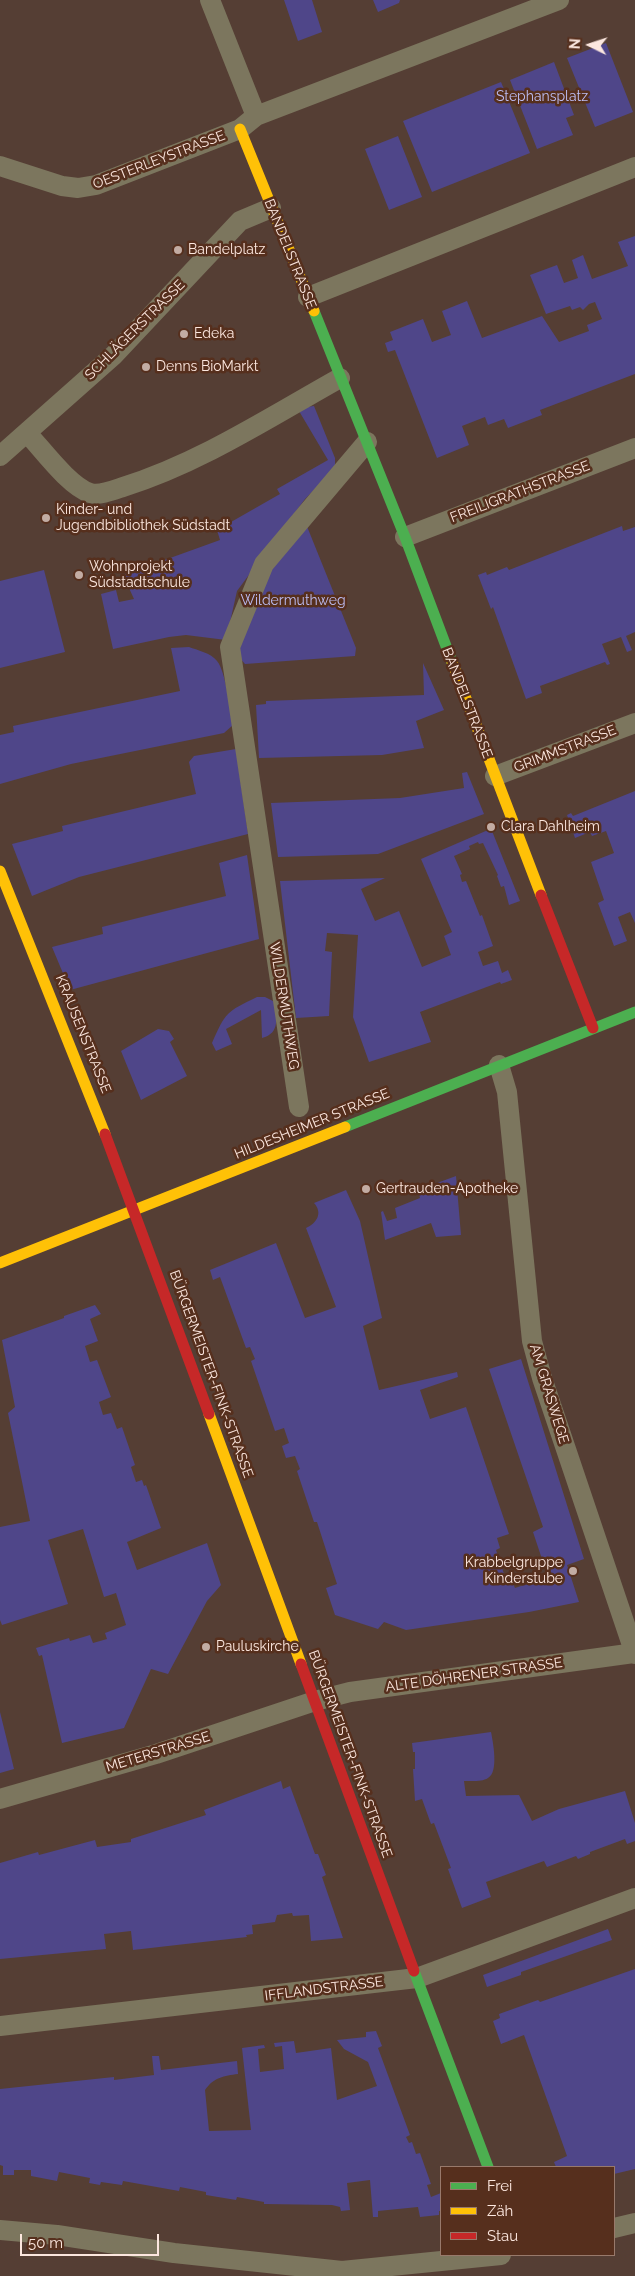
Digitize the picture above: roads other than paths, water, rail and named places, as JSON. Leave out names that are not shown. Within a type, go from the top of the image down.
[{"type":"street","points":[[210,0],[256,116],[559,0]]},
{"type":"street","name":"OESTERLEYSTRASSE","points":[[0,166],[62,186],[78,188],[96,185],[240,129],[256,116]]},
{"type":"street","name":"BANDELSTRASSE","points":[[240,129],[405,536],[495,776],[594,1028]]},
{"type":"street","points":[[308,297],[635,167]]},
{"type":"street","name":"SCHLÄGERSTRASSE","points":[[0,456],[114,355],[240,221],[271,208]]},
{"type":"street","points":[[27,433],[75,484],[91,494],[109,491],[154,477],[198,457],[340,378]]},
{"type":"street","name":"WILDERMUTHWEG","points":[[299,1107],[230,647],[264,564],[367,442]]},
{"type":"street","name":"FREILIGRATHSTRASSE","points":[[405,536],[635,448]]},
{"type":"street","name":"GRIMMSTRASSE","points":[[495,776],[635,723]]},
{"type":"street","name":"KRAUSENSTRASSE","points":[[0,871],[88,1088],[134,1210]]},
{"type":"street","name":"HILDESHEIMER STRASSE","points":[[0,1262],[635,1012]]},
{"type":"street","name":"AM GRASWEGE","points":[[499,1065],[506,1092],[532,1341],[542,1378],[635,1654]]},
{"type":"street","name":"BÜRGERMEISTER-FINK-STRASSE","points":[[134,1210],[416,1978],[488,2166]]},
{"type":"street","name":"ALTE DÖHRENER STRASSE","points":[[315,1701],[350,1692],[635,1654]]},
{"type":"street","name":"METERSTRASSE","points":[[0,1798],[156,1754],[315,1701]]},
{"type":"street","name":"IFFLANDSTRASSE","points":[[0,2026],[416,1978],[635,1898]]},
{"type":"street","points":[[615,2228],[635,2222]]},
{"type":"street","points":[[0,2230],[57,2235],[174,2253],[342,2271],[491,2256]]},
{"type":"place","name":"Bandelplatz","points":[[178,250]]},
{"type":"place","name":"Edeka","points":[[184,334]]},
{"type":"place","name":"Denns BioMarkt","points":[[146,367]]},
{"type":"place","name":"Kinder- und Jugendbibliothek Südstadt","points":[[46,518]]},
{"type":"place","name":"Wohnprojekt Südstadtschule","points":[[79,575]]},
{"type":"place","name":"Clara Dahlheim","points":[[491,827]]},
{"type":"place","name":"Gertrauden-Apotheke","points":[[366,1189]]},
{"type":"place","name":"Krabbelgruppe Kinderstube","points":[[573,1571]]},
{"type":"place","name":"Pauluskirche","points":[[206,1647]]},
{"type":"park label","name":"Stephansplatz","points":[[542,97]]},
{"type":"park label","name":"Wildermuthweg","points":[[293,601]]}]
